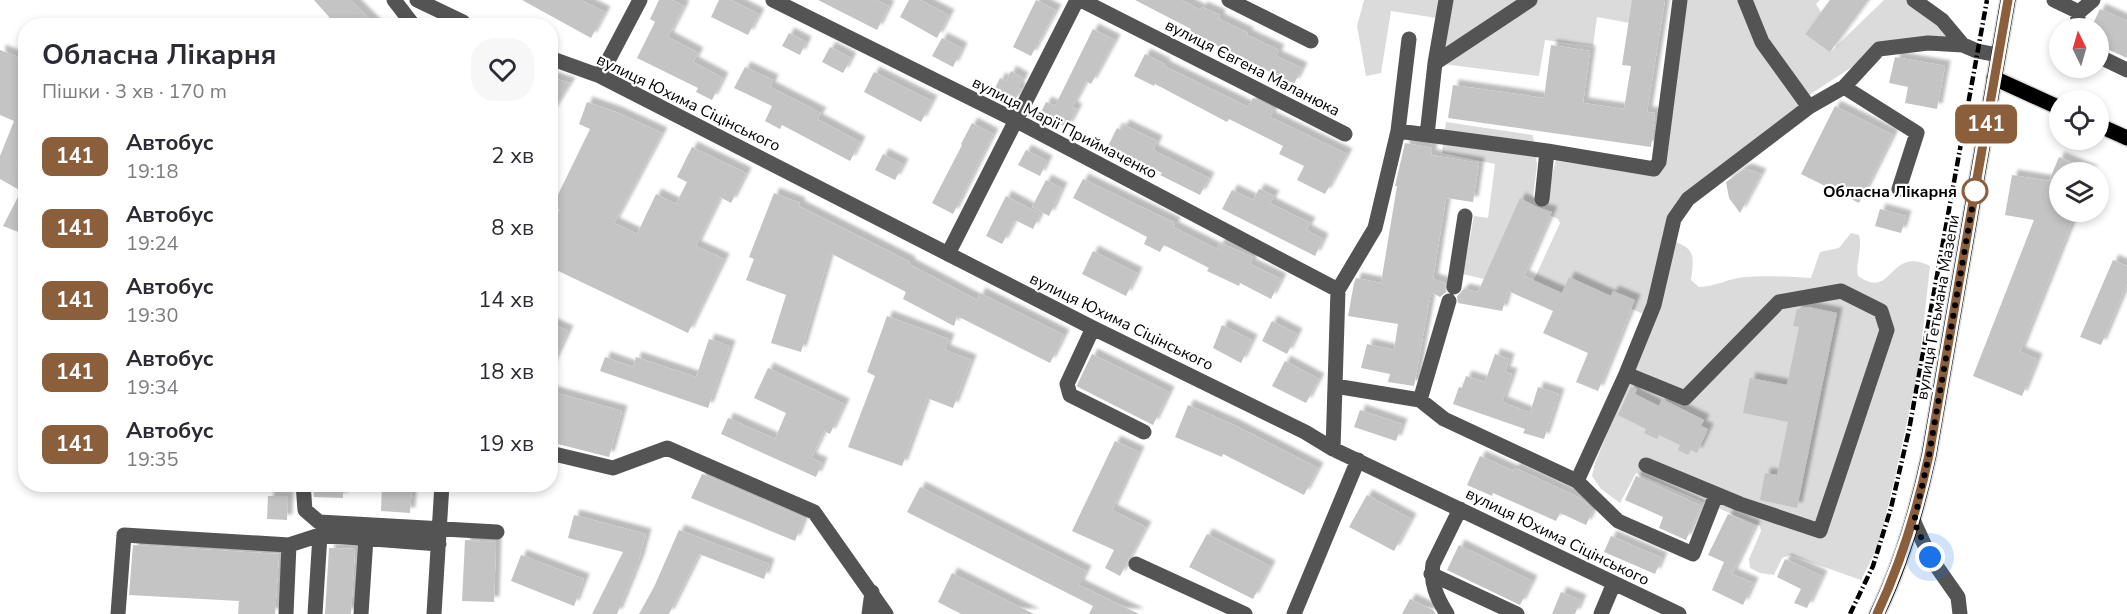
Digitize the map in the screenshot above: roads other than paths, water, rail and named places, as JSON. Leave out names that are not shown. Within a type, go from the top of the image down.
[{"type":"main road","name":"вулиця Гетьмана Мазепи","points":[[1877,614],[1893,581],[1914,522],[1929,455],[2008,0]]},
{"type":"main road","points":[[1994,78],[2049,103]]},
{"type":"main road","points":[[2109,130],[2127,138]]},
{"type":"street","points":[[394,0],[408,18]]},
{"type":"street","points":[[417,0],[450,18]]},
{"type":"street","points":[[600,76],[640,0]]},
{"type":"street","name":"вулиця Марії Приймаченко","points":[[773,0],[1017,121],[1338,290]]},
{"type":"street","points":[[948,254],[1077,0]]},
{"type":"street","name":"вулиця Євгена Маланюка","points":[[1082,0],[1109,6],[1345,134]]},
{"type":"street","points":[[1229,0],[1311,40]]},
{"type":"street","points":[[1427,135],[1435,63],[1446,0]]},
{"type":"street","points":[[1421,70],[1530,0]]},
{"type":"street","points":[[1398,131],[1654,169],[1659,162],[1680,0]]},
{"type":"street","points":[[1745,0],[1762,42],[1809,107]]},
{"type":"street","points":[[1914,0],[1942,20],[1963,45]]},
{"type":"street","points":[[2054,0],[2079,12]]},
{"type":"street","points":[[2078,18],[2079,12],[2093,0]]},
{"type":"street","points":[[1334,449],[1338,290],[1375,228],[1398,131],[1409,39]]},
{"type":"street","points":[[1576,481],[1626,374],[1654,304],[1674,219],[1688,199],[1809,107],[1844,87],[1880,48],[1928,43],[1963,45],[1977,51],[1998,55]]},
{"type":"street","name":"вулиця Юхима Сіцінського","points":[[558,61],[600,76],[1093,328],[1305,432],[1334,449],[1679,614]]},
{"type":"street","points":[[2109,61],[2127,70]]},
{"type":"street","points":[[1844,87],[1917,132],[1899,189]]},
{"type":"street","points":[[1542,199],[1547,152]]},
{"type":"street","points":[[1420,400],[1451,294],[1465,216]]},
{"type":"street","points":[[1626,374],[1685,398],[1779,302],[1841,291],[1881,311],[1887,330],[1820,531],[1716,495],[1646,465]]},
{"type":"street","points":[[1093,328],[1067,384],[1067,390],[1070,396],[1144,432]]},
{"type":"street","points":[[1335,386],[1420,400],[1443,418],[1576,481],[1617,521],[1693,554],[1716,495]]},
{"type":"street","points":[[558,455],[613,468],[667,448],[814,512],[886,614]]},
{"type":"street","points":[[1294,614],[1358,460]]},
{"type":"street","points":[[303,492],[304,510],[319,522],[497,532]]},
{"type":"street","points":[[434,614],[442,492]]},
{"type":"street","points":[[1447,614],[1432,584],[1431,574],[1433,564],[1460,509]]},
{"type":"street","points":[[1914,522],[1930,557],[1958,597],[1960,614]]},
{"type":"street","points":[[118,614],[124,535],[289,544],[320,535],[439,544]]},
{"type":"street","points":[[315,614],[320,535]]},
{"type":"street","points":[[361,614],[366,538]]},
{"type":"street","points":[[286,614],[289,544]]},
{"type":"street","points":[[1137,564],[1245,614]]},
{"type":"street","points":[[1431,574],[1517,614]]},
{"type":"street","points":[[1601,614],[1614,584]]},
{"type":"street","points":[[869,614],[872,592]]},
{"type":"railway","points":[[1850,614],[1873,566],[1891,508],[1909,430],[1987,0]]},
{"type":"place","name":"Обласна Лікарня","points":[[1975,191]]}]
